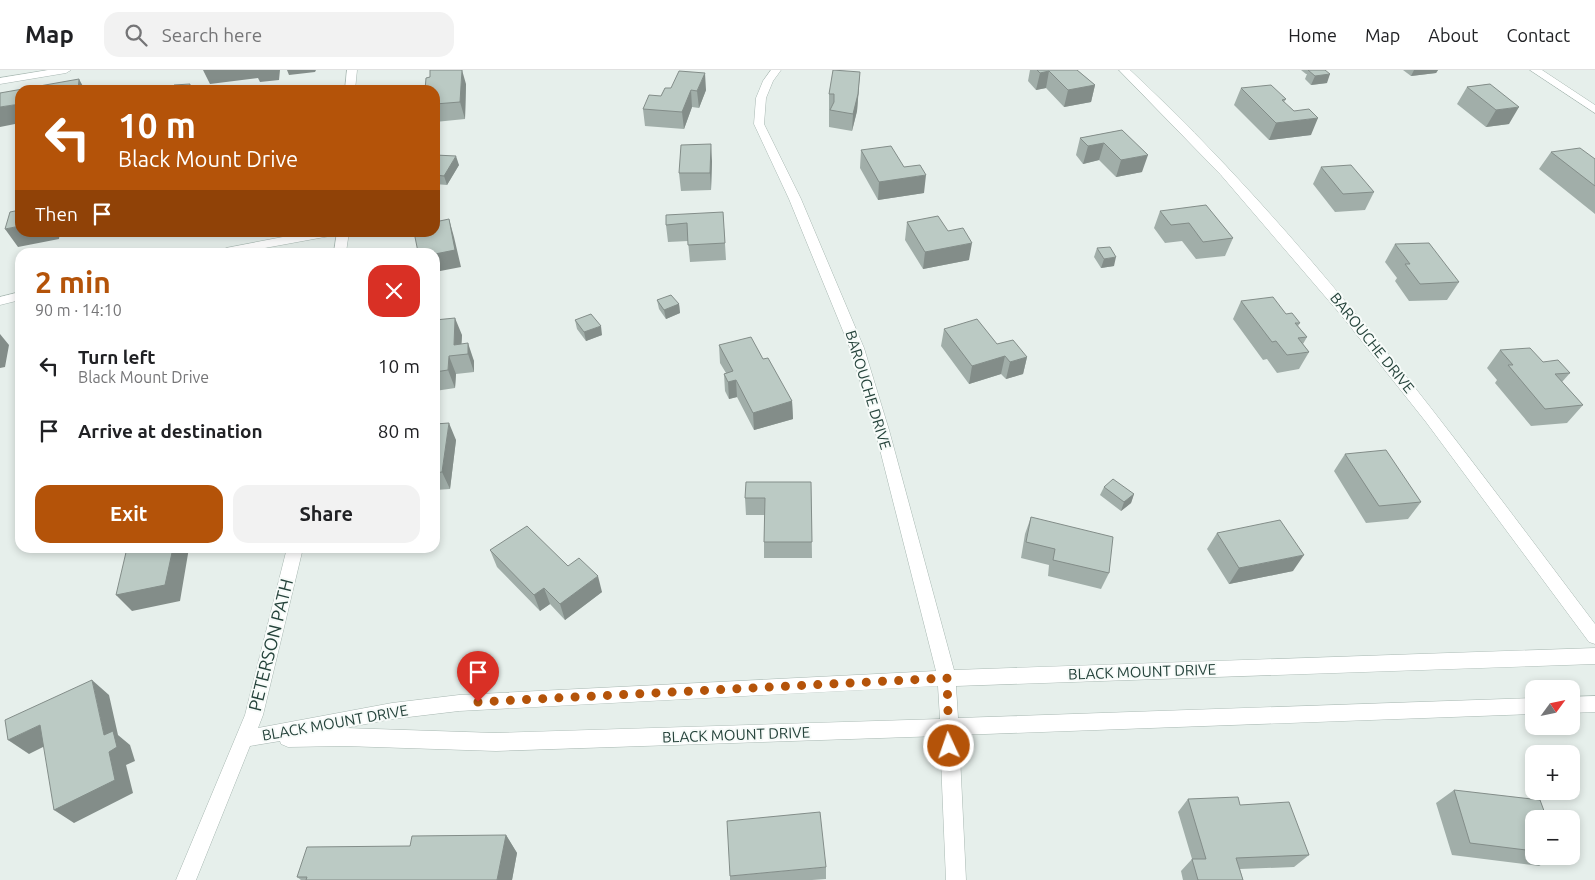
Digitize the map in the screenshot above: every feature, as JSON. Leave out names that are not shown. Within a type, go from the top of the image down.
[{"type":"street","points":[[0,81],[66,70]]},
{"type":"street","points":[[350,85],[352,70]]},
{"type":"street","name":"BAROUCHE DRIVE","points":[[776,70],[761,98],[759,124],[770,150],[796,199],[857,348],[882,430],[947,678],[956,880]]},
{"type":"street","name":"BAROUCHE DRIVE","points":[[1124,70],[1192,136],[1302,258],[1433,420],[1595,637]]},
{"type":"street","points":[[1535,70],[1595,110]]},
{"type":"street","points":[[247,248],[304,237]]},
{"type":"street","points":[[0,301],[15,297]]},
{"type":"street","name":"PETERSON PATH","points":[[186,880],[254,715],[294,553]]},
{"type":"street","name":"BLACK MOUNT DRIVE","points":[[244,739],[392,711],[459,703],[947,678],[1595,656]]},
{"type":"street","points":[[1580,705],[1595,704]]},
{"type":"street","name":"BLACK MOUNT DRIVE","points":[[244,739],[344,737],[506,742],[1525,706]]},
{"type":"building","points":[[430,70],[462,70],[460,102],[440,104],[440,85],[425,85],[426,78],[430,77]]},
{"type":"building","points":[[833,70],[860,72],[858,94],[853,114],[830,110],[834,102],[834,94],[829,94]]},
{"type":"building","points":[[1037,70],[1077,70],[1095,85],[1068,90],[1049,71],[1040,73]]},
{"type":"building","points":[[1308,70],[1325,70],[1330,74],[1315,76]]},
{"type":"building","points":[[679,71],[705,73],[697,91],[691,90],[682,112],[643,109],[649,95],[661,96],[665,88],[671,88]]},
{"type":"building","points":[[79,79],[78,85],[45,85]]},
{"type":"building","points":[[1490,84],[1519,107],[1496,110],[1467,87]]},
{"type":"building","points":[[1271,85],[1286,99],[1282,100],[1294,111],[1309,109],[1318,118],[1276,123],[1241,88]]},
{"type":"building","points":[[15,90],[15,105],[0,107],[0,93]]},
{"type":"building","points":[[1122,130],[1148,155],[1121,160],[1104,143],[1088,146],[1080,138]]},
{"type":"building","points":[[711,144],[710,173],[679,173],[681,145]]},
{"type":"building","points":[[891,146],[904,167],[920,165],[926,175],[879,182],[861,150]]},
{"type":"building","points":[[1580,148],[1595,159],[1595,186],[1551,152]]},
{"type":"building","points":[[440,155],[456,156],[444,176],[440,176]]},
{"type":"building","points":[[1351,165],[1374,192],[1343,194],[1321,167]]},
{"type":"building","points":[[1206,205],[1233,238],[1203,242],[1189,223],[1171,225],[1160,211]]},
{"type":"building","points":[[15,211],[15,227],[5,229],[10,212]]},
{"type":"building","points":[[723,212],[725,243],[688,245],[687,223],[666,225],[666,215]]},
{"type":"building","points":[[938,216],[948,231],[963,228],[972,243],[925,252],[907,222]]},
{"type":"building","points":[[449,219],[455,250],[440,253],[440,248],[417,248],[415,237],[440,237],[440,221]]},
{"type":"building","points":[[1429,243],[1459,282],[1420,284],[1405,264],[1410,264],[1395,244]]},
{"type":"building","points":[[1110,247],[1116,257],[1104,259],[1097,248]]},
{"type":"building","points":[[671,295],[679,304],[664,310],[657,300]]},
{"type":"building","points":[[1273,297],[1286,314],[1292,313],[1300,323],[1295,323],[1307,337],[1298,338],[1309,352],[1287,355],[1276,341],[1272,342],[1241,301]]},
{"type":"building","points":[[591,314],[601,326],[584,332],[575,320]]},
{"type":"building","points":[[455,318],[454,345],[468,343],[468,354],[449,356],[448,370],[440,371],[440,320]]},
{"type":"building","points":[[977,319],[997,344],[1013,340],[1027,357],[1010,362],[1005,356],[972,366],[944,329]]},
{"type":"building","points":[[751,337],[763,359],[768,358],[792,401],[753,413],[736,380],[728,382],[724,374],[733,371],[719,345]]},
{"type":"building","points":[[1530,348],[1543,362],[1558,360],[1570,373],[1555,374],[1583,405],[1545,409],[1508,365],[1513,365],[1500,350]]},
{"type":"building","points":[[449,423],[442,472],[440,472],[440,424]]},
{"type":"building","points":[[1386,450],[1421,502],[1379,506],[1345,454]]},
{"type":"building","points":[[1113,479],[1134,494],[1124,502],[1104,487]]},
{"type":"building","points":[[746,482],[811,482],[812,542],[764,542],[765,498],[745,498]]},
{"type":"building","points":[[1031,517],[1113,537],[1109,573],[1053,560],[1055,549],[1026,542]]},
{"type":"building","points":[[1280,520],[1304,555],[1239,568],[1217,533]]},
{"type":"building","points":[[527,526],[568,566],[579,558],[598,576],[560,604],[544,588],[534,595],[490,550]]},
{"type":"building","points":[[126,553],[172,553],[165,585],[116,595]]},
{"type":"building","points":[[92,680],[104,735],[113,731],[117,747],[109,752],[115,780],[54,810],[40,725],[8,740],[5,720]]},
{"type":"building","points":[[1454,790],[1525,798],[1525,800],[1540,800],[1544,810],[1525,810],[1525,850],[1470,843]]},
{"type":"building","points":[[1238,797],[1240,805],[1289,802],[1309,855],[1236,858],[1243,880],[1198,880],[1192,859],[1206,859],[1188,799]]},
{"type":"building","points":[[820,812],[826,867],[730,876],[727,821]]},
{"type":"building","points":[[506,835],[497,880],[306,880],[307,877],[297,877],[307,847],[410,846],[412,836]]},
{"type":"route","points":[[478,702],[947,678],[949,746]]}]
